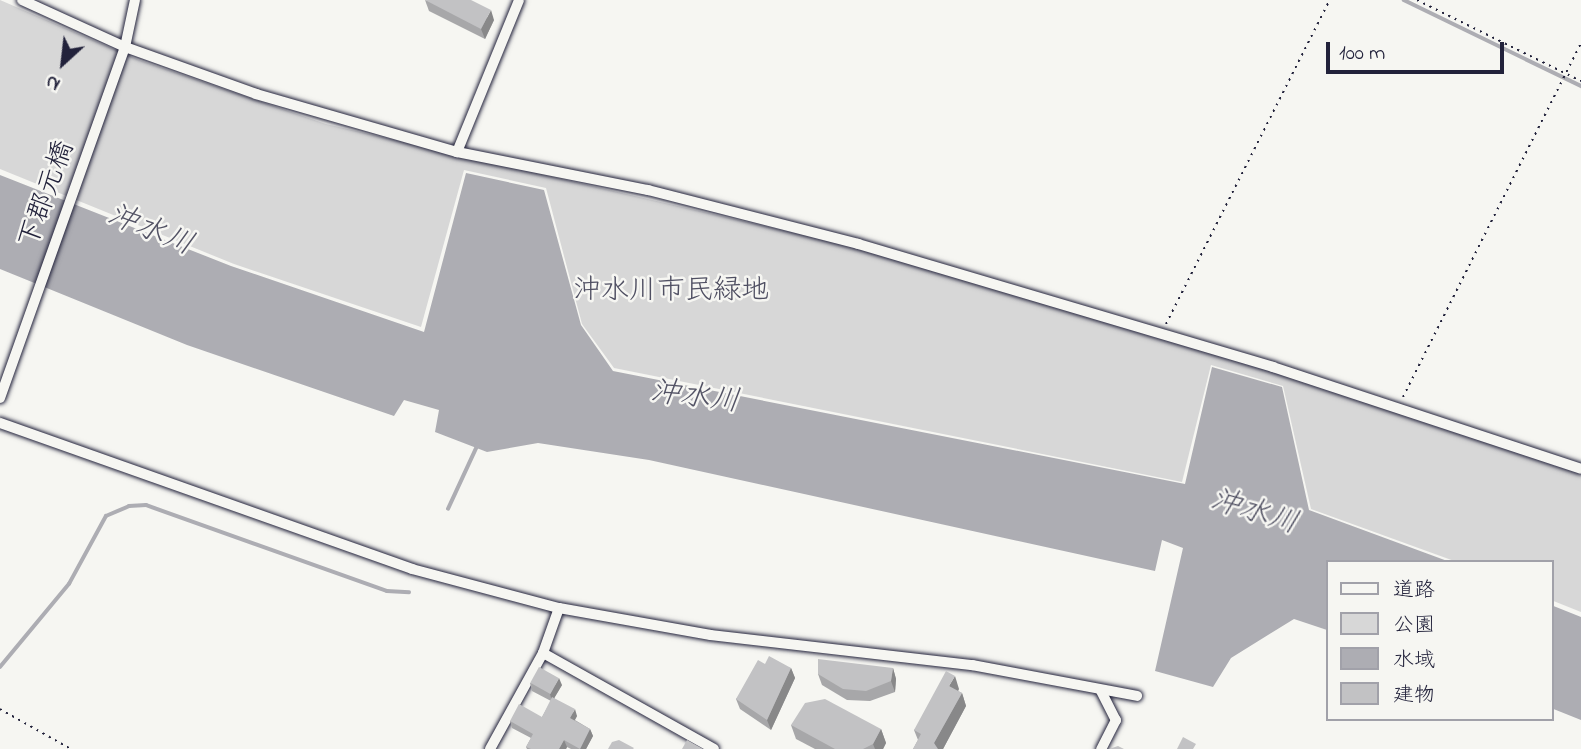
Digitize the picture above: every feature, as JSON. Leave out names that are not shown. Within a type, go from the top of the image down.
[{"type":"street","points":[[22,0],[125,47],[256,94],[457,152],[648,190],[845,240],[1161,334],[1581,469]]},
{"type":"street","name":"下郡元橋","points":[[0,398],[125,47],[135,0]]},
{"type":"street","points":[[457,152],[519,0]]},
{"type":"street","points":[[0,422],[400,565],[559,608],[711,635],[972,665],[1137,696]]},
{"type":"street","points":[[490,749],[543,653],[559,608]]},
{"type":"street","points":[[543,653],[714,749]]},
{"type":"street","points":[[1101,691],[1116,720],[1101,749]]},
{"type":"path","points":[[1161,334],[1330,0]]},
{"type":"path","points":[[1417,0],[1581,81]]},
{"type":"path","points":[[1397,410],[1581,43]]},
{"type":"path","points":[[0,709],[71,749]]},
{"type":"green space","name":"沖水川市民緑地","points":[[0,0],[139,60],[326,124],[837,243],[1290,375],[1581,473],[1581,612],[1553,601],[1553,560],[1451,560],[1311,509],[1283,386],[1211,365],[1182,482],[614,368],[582,324],[546,188],[464,170],[421,327],[234,264],[0,169]]},
{"type":"water","name":"沖水川","points":[[466,173],[544,190],[581,325],[613,371],[1185,484],[1212,367],[1282,387],[1309,510],[1445,560],[1326,560],[1326,630],[1294,619],[1231,658],[1213,687],[1155,671],[1183,548],[1162,540],[1155,571],[649,460],[538,443],[487,452],[435,432],[439,410],[404,400],[394,416],[187,345],[0,269],[0,175],[231,266],[424,332]]},
{"type":"water","points":[[1553,606],[1581,617],[1581,720],[1553,709]]},
{"type":"building","points":[[425,0],[471,0],[491,10],[481,29]]},
{"type":"building","points":[[769,656],[791,668],[767,720],[736,699],[758,660],[765,664]]},
{"type":"building","points":[[818,659],[893,668],[891,681],[866,691],[843,689],[818,674]]},
{"type":"building","points":[[539,667],[559,678],[550,694],[530,683]]},
{"type":"building","points":[[946,671],[955,676],[949,686],[962,693],[934,743],[938,749],[913,749],[921,734],[914,730]]},
{"type":"building","points":[[552,697],[575,709],[570,718],[590,729],[580,749],[564,740],[559,749],[526,747],[533,734],[510,721],[519,704],[542,717]]},
{"type":"building","points":[[825,699],[881,729],[873,744],[863,749],[835,749],[791,725],[805,703]]},
{"type":"building","points":[[1183,737],[1196,744],[1193,749],[1177,749]]},
{"type":"building","points":[[619,740],[634,748],[608,749],[612,742]]},
{"type":"building","points":[[687,740],[703,749],[682,749]]},
{"type":"waterway","points":[[1404,0],[1581,86]]},
{"type":"waterway","points":[[448,509],[478,444]]},
{"type":"waterway","points":[[0,667],[69,584],[106,516],[129,506],[146,505],[387,591],[409,592]]}]
